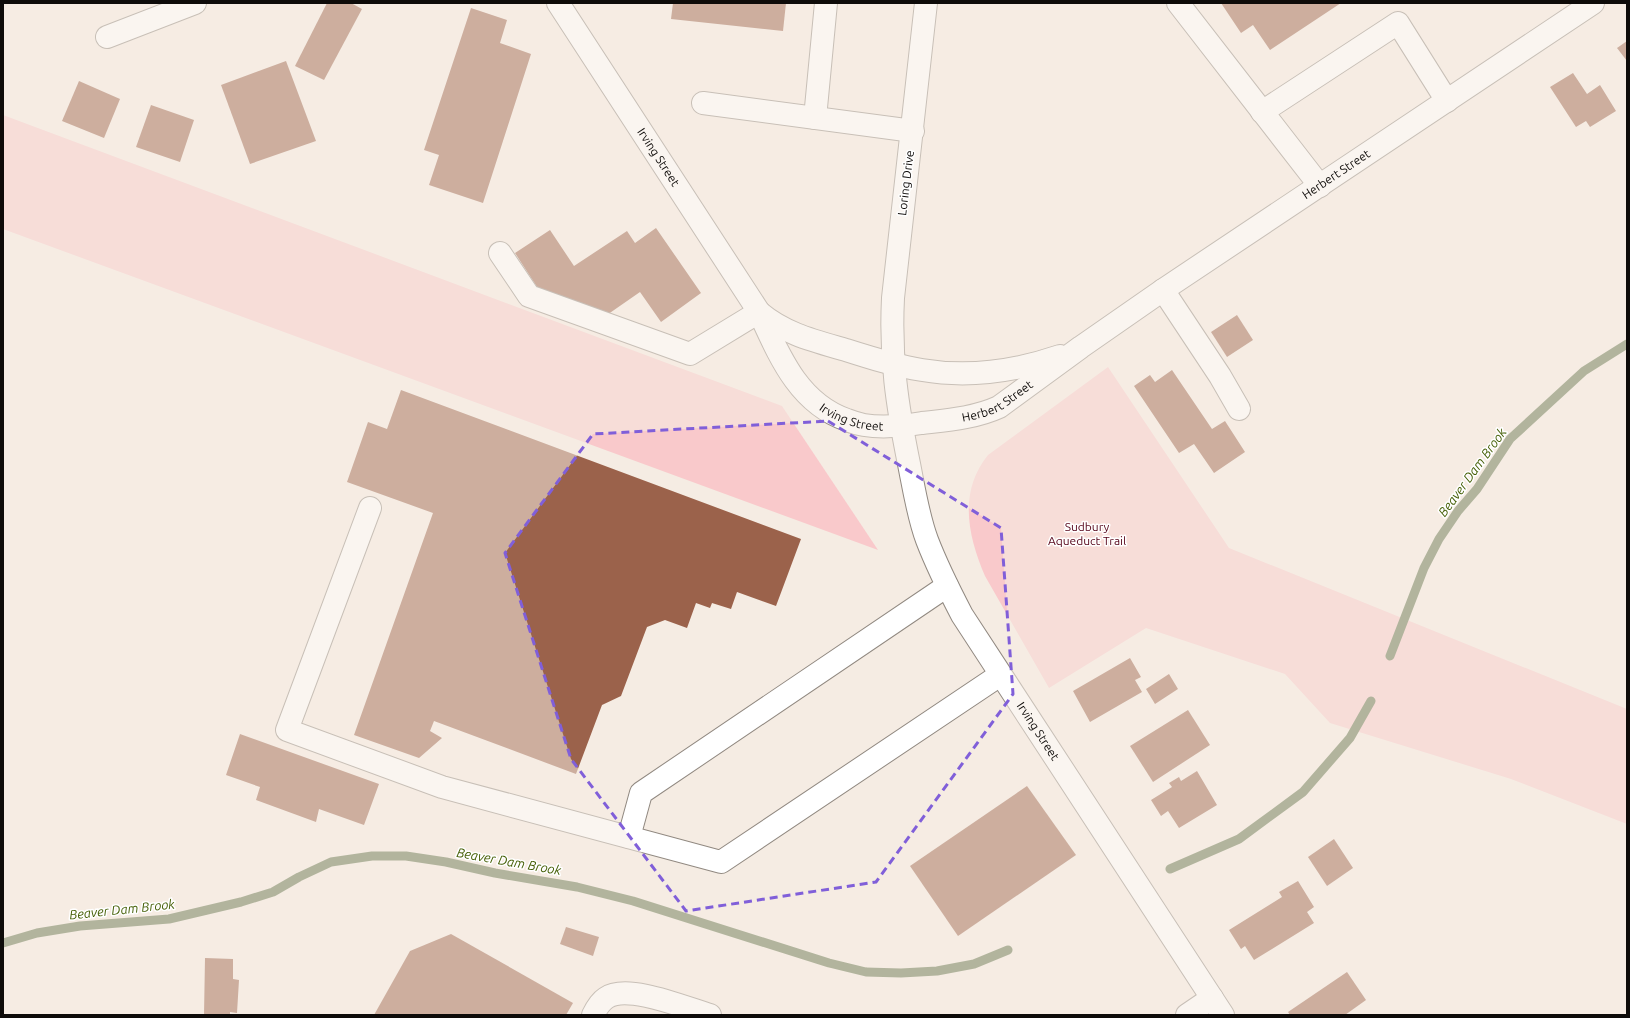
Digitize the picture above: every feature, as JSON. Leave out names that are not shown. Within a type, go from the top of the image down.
[{"type":"street","points":[[107,37],[195,3]]},
{"type":"street","name":"Irving Street","points":[[558,3],[759,312],[789,373],[806,394],[816,404],[838,417],[862,425],[901,426]]},
{"type":"street","points":[[815,118],[826,3]]},
{"type":"street","name":"Loring Drive","points":[[893,364],[893,298],[913,131],[926,3]]},
{"type":"street","points":[[1178,3],[1320,186]]},
{"type":"street","name":"Herbert Street","points":[[901,426],[960,419],[987,412],[1011,399],[1081,347],[1163,290],[1593,3]]},
{"type":"street","points":[[1262,112],[1398,23],[1447,101]]},
{"type":"street","points":[[703,103],[913,131]]},
{"type":"street","points":[[500,253],[529,296],[690,354],[759,312]]},
{"type":"street","points":[[1163,290],[1220,376],[1239,409]]},
{"type":"street","name":"Irving Street","points":[[759,312],[772,322],[797,335],[893,364],[901,426],[922,522],[933,555],[947,586],[962,614],[1000,675],[1217,1010]]},
{"type":"street","name":"Herbert Street","points":[[893,364],[940,372],[986,372],[1028,365],[1062,355],[1081,347]]},
{"type":"street","points":[[370,508],[287,730],[442,787],[722,862],[1000,675]]},
{"type":"street","points":[[629,837],[641,794],[947,586]]},
{"type":"street","points":[[593,1015],[599,1004],[606,998],[613,994],[623,993],[646,995],[710,1015]]},
{"type":"street","points":[[1187,1015],[1217,1010]]},
{"type":"highlighted area","points":[[828,421],[1001,528],[1013,694],[876,882],[686,911],[571,759],[505,553],[593,434]]},
{"type":"green space","points":[[3,115],[782,406],[878,550],[3,229]]},
{"type":"green space","name":"Sudbury Aqueduct Trail","points":[[1108,367],[1229,548],[1627,709],[1627,824],[1511,779],[1330,723],[1285,674],[1146,628],[1049,688],[985,576],[974,545],[969,514],[969,499],[972,484],[988,455]]},
{"type":"building","points":[[327,3],[351,3],[362,9],[324,80],[295,66]]},
{"type":"building","points":[[673,3],[786,3],[783,31],[671,19]]},
{"type":"building","points":[[1221,3],[1341,3],[1270,50],[1253,25],[1241,33]]},
{"type":"building","points":[[471,8],[507,20],[500,43],[531,54],[483,203],[429,185],[439,155],[424,150]]},
{"type":"building","points":[[1627,41],[1627,61],[1617,48]]},
{"type":"building","points":[[286,61],[316,141],[250,164],[221,85]]},
{"type":"building","points":[[1573,73],[1587,94],[1600,85],[1616,111],[1590,127],[1586,121],[1576,127],[1550,87]]},
{"type":"building","points":[[79,81],[120,99],[104,138],[62,121]]},
{"type":"building","points":[[151,105],[194,120],[180,162],[136,147]]},
{"type":"building","points":[[656,228],[701,293],[661,322],[640,292],[604,317],[539,290],[515,253],[550,230],[574,266],[627,231],[635,243]]},
{"type":"building","points":[[1237,315],[1253,340],[1227,357],[1211,332]]},
{"type":"building","points":[[1172,370],[1212,429],[1225,421],[1245,452],[1214,473],[1194,444],[1179,453],[1134,386],[1150,375],[1155,382]]},
{"type":"building","points":[[401,390],[801,539],[776,606],[737,592],[731,609],[712,603],[710,608],[696,603],[687,628],[665,620],[647,627],[621,696],[602,705],[576,774],[434,721],[430,731],[442,738],[419,758],[354,735],[433,513],[347,482],[368,422],[387,429]]},
{"type":"building","points":[[1130,658],[1141,677],[1135,680],[1142,692],[1090,722],[1073,691]]},
{"type":"building","points":[[1169,674],[1178,689],[1155,704],[1146,689]]},
{"type":"building","points":[[1188,710],[1210,745],[1153,782],[1130,746]]},
{"type":"building","points":[[240,734],[379,784],[364,825],[319,809],[316,822],[256,800],[260,787],[226,775]]},
{"type":"building","points":[[1197,771],[1217,805],[1179,828],[1168,811],[1161,816],[1151,800],[1172,787],[1169,783],[1179,777],[1181,781]]},
{"type":"building","points":[[1027,786],[1076,855],[958,936],[910,866]]},
{"type":"building","points":[[1334,839],[1353,868],[1327,886],[1308,857]]},
{"type":"building","points":[[1298,881],[1314,907],[1307,912],[1314,923],[1254,960],[1245,946],[1241,949],[1229,930],[1282,897],[1279,892]]},
{"type":"building","points":[[566,927],[599,937],[593,956],[560,944]]},
{"type":"building","points":[[451,934],[573,1003],[566,1015],[374,1015],[410,951]]},
{"type":"building","points":[[205,958],[233,959],[233,979],[239,980],[237,1013],[230,1012],[230,1015],[204,1015]]},
{"type":"building","points":[[1347,972],[1366,1000],[1345,1015],[1290,1015],[1288,1012]]},
{"type":"waterway","name":"Beaver Dam Brook","points":[[1390,656],[1424,568],[1439,539],[1458,511],[1477,489],[1510,439],[1584,371],[1627,344]]},
{"type":"waterway","name":"Beaver Dam Brook","points":[[1170,869],[1239,839],[1303,792],[1350,738],[1371,701]]},
{"type":"waterway","name":"Beaver Dam Brook","points":[[3,943],[37,933],[80,926],[169,919],[241,902],[273,892],[299,877],[331,862],[372,856],[406,856],[446,862],[495,873],[577,887],[633,901],[829,963],[866,972],[901,973],[937,971],[974,964],[1008,950]]}]
